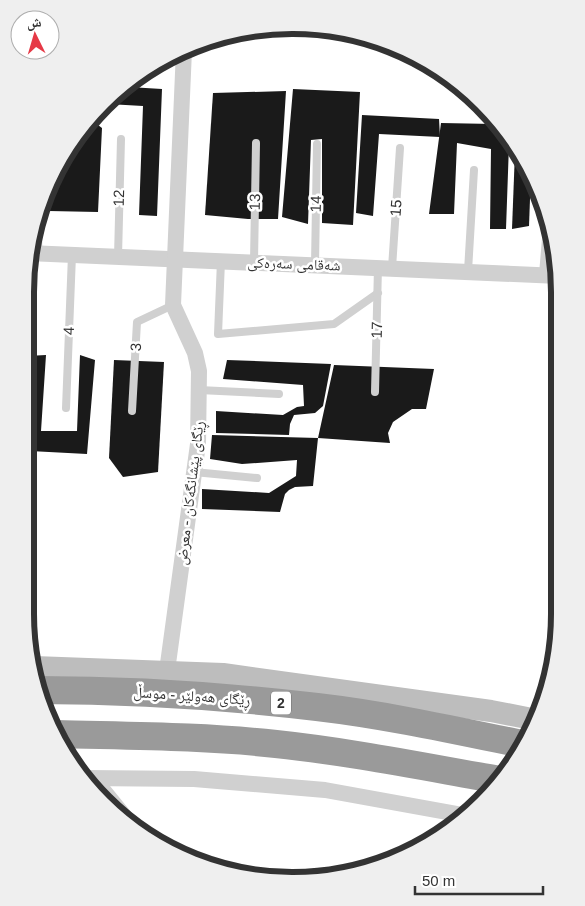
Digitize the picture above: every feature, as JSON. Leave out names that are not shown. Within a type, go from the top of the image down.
[{"type":"highway","name":"ڕێگای هەولێر - موسڵ","points":[[45,690],[174,693],[277,692],[328,709],[517,743]]},
{"type":"highway","points":[[63,734],[204,739],[274,744],[325,750],[492,779]]},
{"type":"main road","points":[[40,667],[224,674],[277,692],[491,711],[529,719]]},
{"type":"street","name":"ڕێگای پێشانگەکان - معرض","points":[[167,671],[198,444],[199,371],[195,353],[173,305],[184,57]]},
{"type":"street","name":"شەقامی سەرەکی","points":[[37,253],[551,275]]},
{"type":"street","points":[[93,778],[194,779],[325,790],[455,815]]},
{"type":"lane","name":"12","points":[[118,256],[121,139]]},
{"type":"lane","name":"13","points":[[254,262],[256,143]]},
{"type":"lane","name":"14","points":[[315,265],[317,144]]},
{"type":"lane","name":"15","points":[[385,268],[400,148]]},
{"type":"lane","points":[[468,271],[474,170]]},
{"type":"lane","name":"4","points":[[66,408],[72,255]]},
{"type":"lane","points":[[221,261],[218,334],[334,324],[378,293]]},
{"type":"lane","name":"17","points":[[376,392],[378,293],[385,268]]},
{"type":"lane","name":"3","points":[[132,411],[137,322],[173,305]]},
{"type":"lane","points":[[199,390],[279,394]]},
{"type":"lane","points":[[194,472],[257,478]]},
{"type":"building","points":[[135,87],[162,89],[157,216],[139,215],[143,106],[116,104]]},
{"type":"building","points":[[293,89],[360,92],[353,225],[322,223],[322,139],[311,140],[308,224],[282,217]]},
{"type":"building","points":[[286,91],[278,219],[248,219],[205,215],[213,93]]},
{"type":"building","points":[[362,115],[439,119],[440,137],[379,134],[373,216],[356,213]]},
{"type":"building","points":[[441,123],[489,124],[509,150],[506,229],[490,229],[491,149],[457,143],[454,214],[429,214]]},
{"type":"building","points":[[96,124],[102,128],[98,212],[49,211],[53,193],[68,163]]},
{"type":"building","points":[[515,159],[530,189],[529,226],[512,229]]},
{"type":"building","points":[[46,355],[41,431],[77,431],[80,355],[95,360],[87,454],[34,451],[34,356]]},
{"type":"building","points":[[114,360],[164,362],[158,472],[123,477],[109,458]]},
{"type":"building","points":[[227,360],[331,364],[323,406],[315,413],[294,415],[290,424],[289,435],[216,433],[216,411],[283,415],[297,407],[304,406],[303,385],[223,379]]},
{"type":"building","points":[[334,365],[434,369],[426,409],[412,409],[393,422],[388,433],[390,443],[318,438]]},
{"type":"building","points":[[212,435],[318,438],[313,486],[295,487],[289,490],[285,494],[280,512],[202,509],[202,489],[269,493],[296,476],[297,460],[242,464],[210,459]]}]
